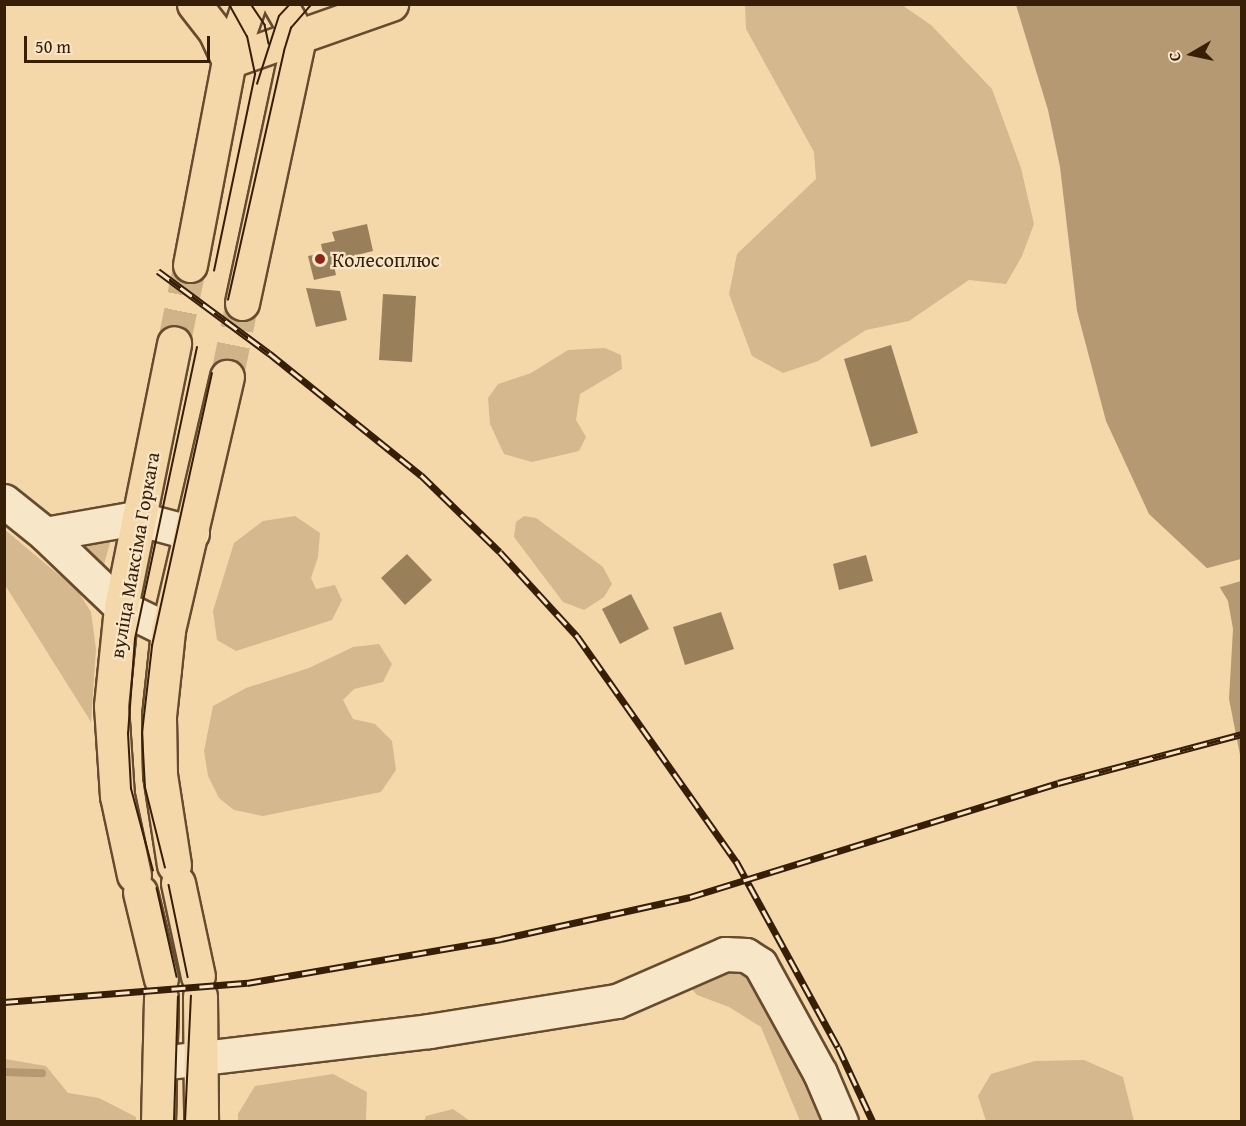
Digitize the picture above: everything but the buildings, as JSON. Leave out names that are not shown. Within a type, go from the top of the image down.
[{"type":"main road","points":[[194,4],[215,31],[229,60]]},
{"type":"main road","points":[[190,265],[229,60],[249,4]]},
{"type":"main road","points":[[242,303],[299,37],[280,4]]},
{"type":"main road","points":[[229,60],[391,4]]},
{"type":"main road","name":"вуліца Максіма Горкага","points":[[158,1122],[161,988],[137,884],[114,766],[111,706],[121,607],[136,518],[174,343]]},
{"type":"main road","points":[[201,1122],[202,1059],[199,986],[176,874],[160,775],[159,716],[168,630],[227,377]]},
{"type":"street","points":[[4,501],[45,534],[121,607],[168,630]]},
{"type":"street","points":[[45,534],[136,518],[192,533]]},
{"type":"street","points":[[161,1063],[429,1031],[617,1001],[725,954],[746,955],[759,964],[820,1073],[841,1122]]},
{"type":"shaded area","points":[[745,5],[902,5],[931,25],[992,89],[1021,168],[1034,224],[1022,256],[1006,284],[969,280],[909,321],[866,330],[818,361],[783,373],[752,356],[729,294],[737,254],[816,179],[814,152],[746,29]]},
{"type":"shaded area","points":[[1016,5],[1241,5],[1241,760],[1229,699],[1233,629],[1228,601],[1210,571],[1149,514],[1106,421],[1077,311],[1060,167],[1048,110]]},
{"type":"shaded area","points":[[605,348],[621,355],[622,369],[580,394],[576,420],[586,437],[579,451],[532,462],[504,454],[490,424],[488,398],[498,384],[531,373],[568,350]]},
{"type":"shaded area","points":[[295,516],[320,533],[318,557],[311,578],[316,589],[335,585],[342,600],[332,620],[236,651],[217,640],[213,611],[234,543],[263,521]]},
{"type":"shaded area","points":[[524,516],[536,518],[603,567],[612,584],[604,597],[584,610],[563,602],[514,537],[516,522]]},
{"type":"shaded area","points":[[4,529],[78,591],[91,612],[96,649],[91,722],[5,585]]},
{"type":"shaded area","points":[[111,539],[101,576],[73,548]]},
{"type":"shaded area","points":[[379,644],[392,664],[383,682],[354,689],[343,700],[353,719],[375,724],[392,741],[396,770],[381,792],[263,816],[234,810],[219,798],[208,776],[204,751],[213,706],[246,688],[309,668],[353,647]]},
{"type":"shaded area","points":[[704,946],[734,961],[765,991],[826,1121],[800,1121],[761,1027],[729,1007],[697,995],[682,978],[686,952]]},
{"type":"shaded area","points":[[5,1059],[46,1066],[68,1093],[99,1098],[136,1117],[136,1121],[5,1121]]},
{"type":"shaded area","points":[[1084,1060],[1123,1077],[1134,1121],[986,1121],[978,1096],[991,1074],[1035,1061]]},
{"type":"shaded area","points":[[333,1074],[367,1092],[366,1121],[238,1121],[238,1114],[255,1086]]},
{"type":"shaded area","points":[[453,1109],[470,1121],[424,1121],[426,1116]]},
{"type":"pier","points":[[1241,559],[1241,581],[1217,588],[1204,569]]},
{"type":"waterway","points":[[4,1072],[42,1073]]},
{"type":"tunnel","points":[[174,343],[190,265]]},
{"type":"tunnel","points":[[227,377],[242,303]]},
{"type":"tram line","points":[[214,271],[255,74],[247,37],[229,4]]},
{"type":"tram line","points":[[251,4],[265,25],[269,44]]},
{"type":"tram line","points":[[257,84],[279,16],[290,4]]},
{"type":"tram line","points":[[228,300],[284,51],[291,28],[312,4]]},
{"type":"tram line","points":[[153,871],[131,789],[128,734],[135,639],[197,348]]},
{"type":"tram line","points":[[165,868],[145,788],[142,733],[152,646],[212,374]]},
{"type":"tram line","points":[[169,885],[188,977]]},
{"type":"tram line","points":[[157,888],[177,977]]},
{"type":"tram line","points":[[185,1122],[191,996]]},
{"type":"tram line","points":[[174,1122],[178,997]]},
{"type":"railway","points":[[158,271],[269,353],[421,475],[500,552],[577,636],[736,861],[838,1047],[873,1122]]},
{"type":"railway","points":[[4,1002],[247,983],[501,939],[690,897],[1058,783],[1242,734]]},
{"type":"place","name":"Колесоплюс","points":[[320,259]]}]
